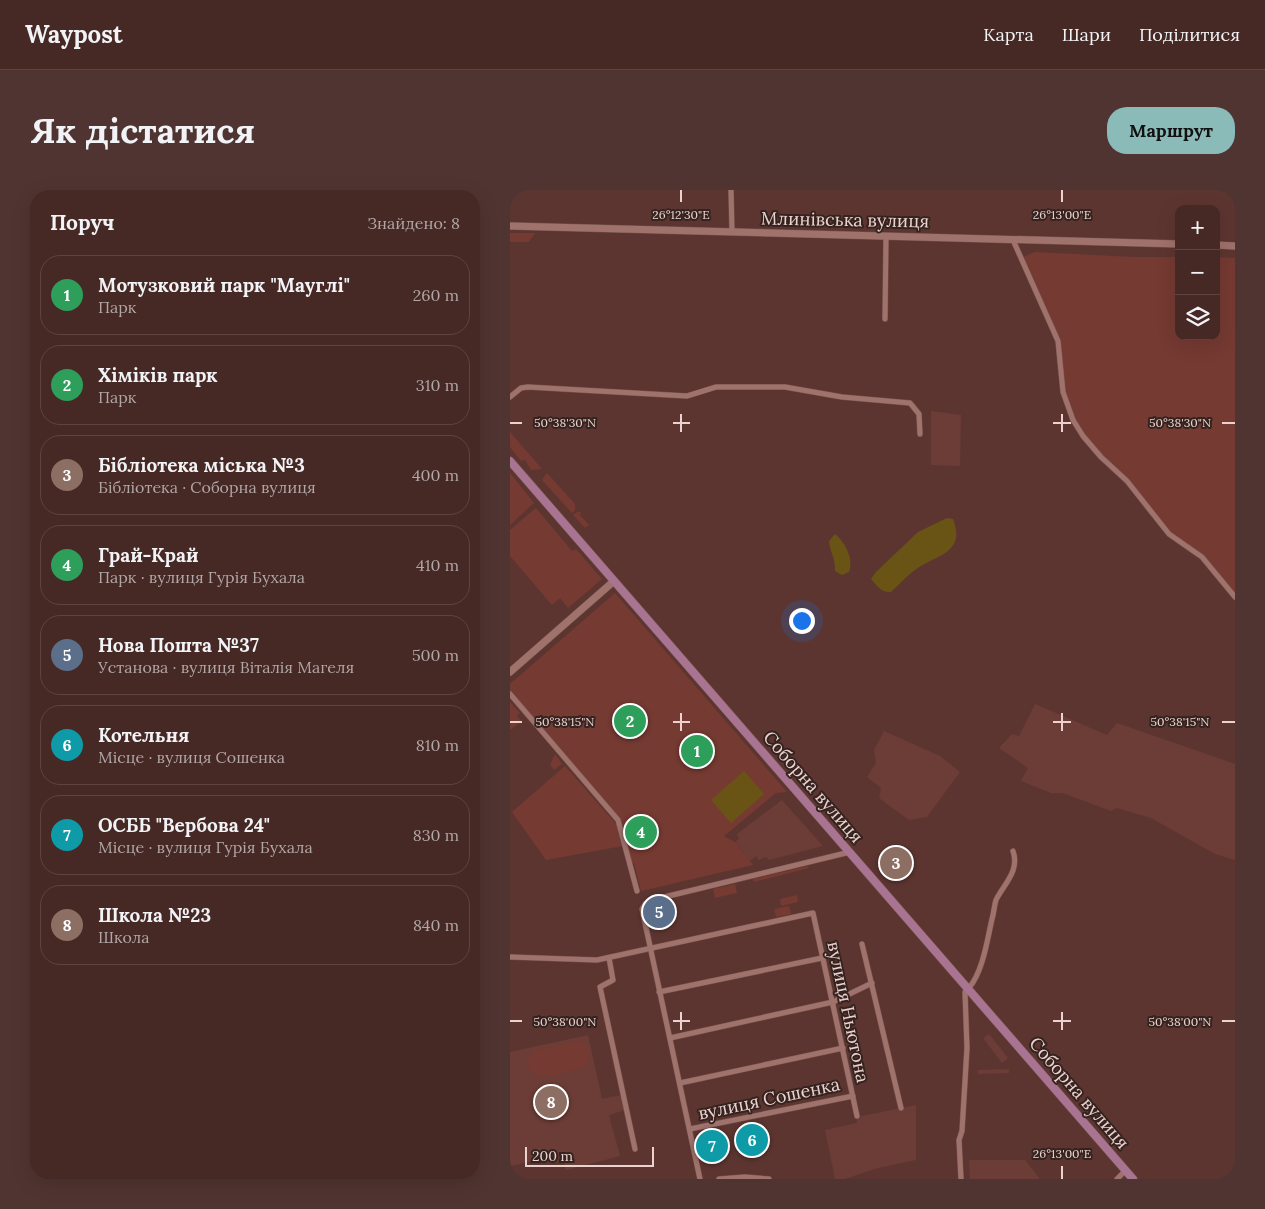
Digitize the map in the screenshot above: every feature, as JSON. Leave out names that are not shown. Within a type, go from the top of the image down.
[{"type":"main road","name":"Млинівська вулиця","points":[[510,226],[1175,244]]},
{"type":"main road","points":[[1220,245],[1235,246]]},
{"type":"main road","name":"Соборна вулиця","points":[[510,461],[850,852],[967,990],[1133,1179]]},
{"type":"main road","points":[[510,672],[614,581]]},
{"type":"street","points":[[731,190],[732,232]]},
{"type":"street","points":[[885,318],[886,237]]},
{"type":"street","points":[[1013,240],[1058,341],[1063,392],[1073,420],[1089,443],[1127,481],[1169,534],[1202,557],[1235,597]]},
{"type":"street","points":[[510,396],[522,388],[528,387],[687,396],[716,387],[785,387],[842,397],[910,403],[919,414],[920,434]]},
{"type":"street","points":[[510,694],[618,820],[637,891]]},
{"type":"street","points":[[961,1179],[959,1140],[962,1131],[967,1048],[967,990],[975,981],[980,966],[996,901],[1012,876],[1015,863],[1013,851]]},
{"type":"street","points":[[700,1179],[642,913],[645,904],[701,887],[850,852]]},
{"type":"street","name":"вулиця Ньютона","points":[[650,948],[813,913],[857,1116]]},
{"type":"street","points":[[862,944],[901,1108]]},
{"type":"street","points":[[510,958],[583,961],[609,958],[650,948]]},
{"type":"street","points":[[609,958],[613,980],[600,987],[635,1149]]},
{"type":"street","points":[[659,992],[822,958]]},
{"type":"street","points":[[670,1038],[833,1002],[872,982]]},
{"type":"street","points":[[680,1083],[843,1048]]},
{"type":"street","name":"вулиця Сошенка","points":[[690,1129],[853,1096]]},
{"type":"street","points":[[1118,1179],[1126,1170]]},
{"type":"street","points":[[719,1179],[745,1177],[769,1179]]},
{"type":"shaded area","points":[[510,233],[535,233],[529,242],[510,242]]},
{"type":"shaded area","points":[[1035,252],[1175,257],[1175,340],[1220,340],[1220,257],[1235,258],[1235,597],[1202,557],[1169,534],[1127,481],[1083,436],[1067,406],[1060,352],[1023,257]]},
{"type":"shaded area","points":[[931,411],[961,415],[960,466],[931,465]]},
{"type":"shaded area","points":[[510,432],[542,469],[531,470],[525,460],[521,461],[510,447]]},
{"type":"shaded area","points":[[510,473],[534,503],[510,525]]},
{"type":"shaded area","points":[[547,473],[575,504],[575,510],[572,513],[542,480]]},
{"type":"shaded area","points":[[536,508],[572,551],[576,549],[602,579],[568,608],[560,598],[552,605],[510,556],[510,530]]},
{"type":"shaded area","points":[[581,512],[580,515],[589,525],[585,528],[573,515]]},
{"type":"shaded area","points":[[947,518],[953,519],[956,529],[954,544],[949,550],[917,569],[891,592],[882,590],[871,579],[918,532]]},
{"type":"shaded area","points":[[835,534],[842,541],[849,556],[849,572],[842,575],[835,571],[835,563],[829,541]]},
{"type":"shaded area","points":[[615,593],[787,792],[776,793],[724,836],[735,842],[753,865],[641,891],[634,863],[630,863],[618,820],[510,694],[510,684]]},
{"type":"shaded area","points":[[510,702],[520,713],[517,716],[521,721],[510,730]]},
{"type":"shaded area","points":[[1035,704],[1107,735],[1117,723],[1235,764],[1235,860],[1215,854],[1151,818],[1117,808],[1111,811],[1063,793],[1051,793],[1021,781],[1028,768],[999,748],[1012,734],[1019,736]]},
{"type":"shaded area","points":[[884,731],[940,756],[960,772],[927,817],[909,820],[879,798],[881,788],[867,777],[876,763],[874,750]]},
{"type":"shaded area","points":[[555,754],[562,764],[554,770],[550,765]]},
{"type":"shaded area","points":[[565,766],[616,824],[623,846],[546,860],[512,812]]},
{"type":"shaded area","points":[[744,771],[764,794],[731,823],[711,800]]},
{"type":"shaded area","points":[[782,800],[823,846],[769,860],[766,857],[759,860],[756,856],[750,861],[735,842],[739,839],[737,834]]},
{"type":"shaded area","points":[[808,866],[809,868],[754,882],[753,879]]},
{"type":"shaded area","points":[[735,884],[737,893],[715,898],[713,889]]},
{"type":"shaded area","points":[[797,895],[798,902],[781,906],[780,899]]},
{"type":"shaded area","points":[[789,906],[791,914],[776,917],[774,909]]},
{"type":"shaded area","points":[[989,1034],[1008,1058],[1002,1063],[983,1038]]},
{"type":"shaded area","points":[[588,1035],[602,1099],[622,1095],[625,1110],[609,1115],[620,1156],[566,1170],[562,1155],[510,1166],[510,1052]]},
{"type":"shaded area","points":[[579,1041],[586,1045],[589,1051],[589,1059],[585,1066],[549,1076],[540,1076],[533,1073],[529,1068],[528,1059],[535,1050]]},
{"type":"shaded area","points":[[1009,1069],[1009,1073],[978,1074],[978,1070]]},
{"type":"shaded area","points":[[916,1105],[916,1160],[874,1169],[845,1179],[835,1179],[825,1130],[857,1123],[857,1119],[862,1116]]},
{"type":"shaded area","points":[[969,1160],[1025,1160],[1040,1179],[970,1179]]},
{"type":"place","name":"Хіміків парк","points":[[630,721]]},
{"type":"place","name":"Мотузковий парк \"Мауглі\"","points":[[697,751]]},
{"type":"place","name":"Грай-Край","points":[[641,832]]},
{"type":"place","name":"Бібліотека міська №3","points":[[896,863]]},
{"type":"place","name":"Нова Пошта №37","points":[[659,912]]},
{"type":"place","name":"Школа №23","points":[[551,1102]]},
{"type":"place","name":"Котельня","points":[[752,1140]]},
{"type":"place","name":"ОСББ \"Вербова 24\"","points":[[712,1146]]}]
